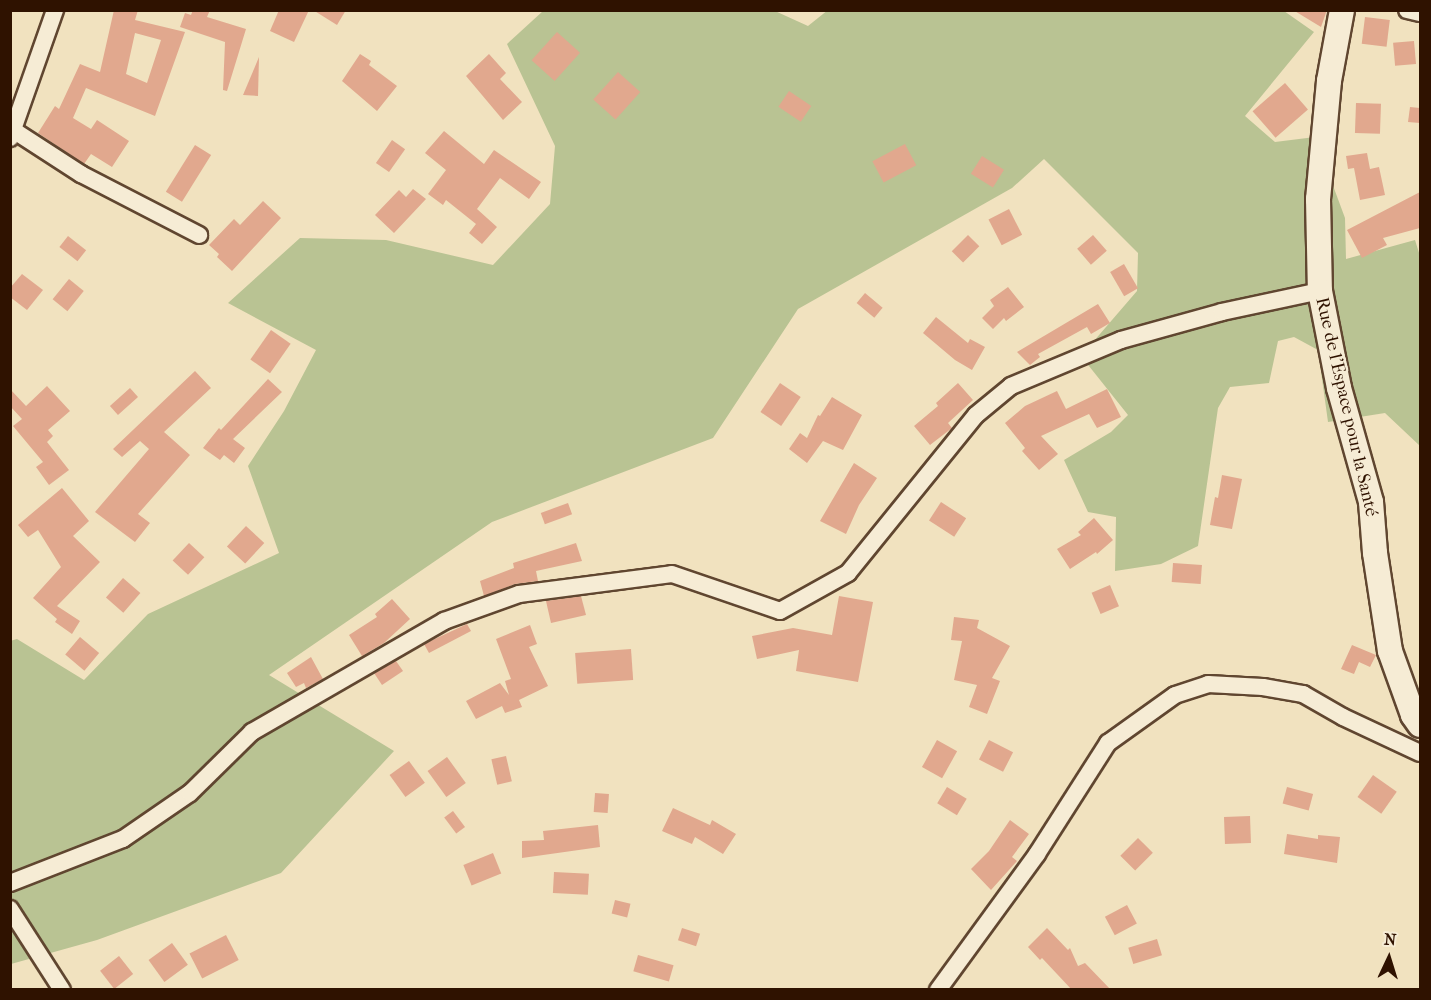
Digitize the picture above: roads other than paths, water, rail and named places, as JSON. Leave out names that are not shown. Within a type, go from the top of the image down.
[{"type":"street","points":[[55,10],[12,132],[81,174],[199,235]]},
{"type":"street","name":"Rue de l'Espace pour la Santé","points":[[1342,10],[1329,81],[1318,199],[1320,291],[1339,388],[1371,502],[1375,553],[1390,651],[1413,715],[1420,725]]},
{"type":"street","points":[[1407,10],[1420,13]]},
{"type":"street","points":[[10,883],[123,839],[190,793],[252,732],[444,621],[519,594],[672,574],[780,611],[848,573],[976,414],[1011,386],[1121,340],[1222,312],[1320,291]]},
{"type":"street","points":[[938,990],[1037,854],[1108,743],[1175,695],[1208,684],[1263,687],[1303,694],[1343,717],[1420,753]]},
{"type":"street","points":[[10,909],[62,990]]}]
